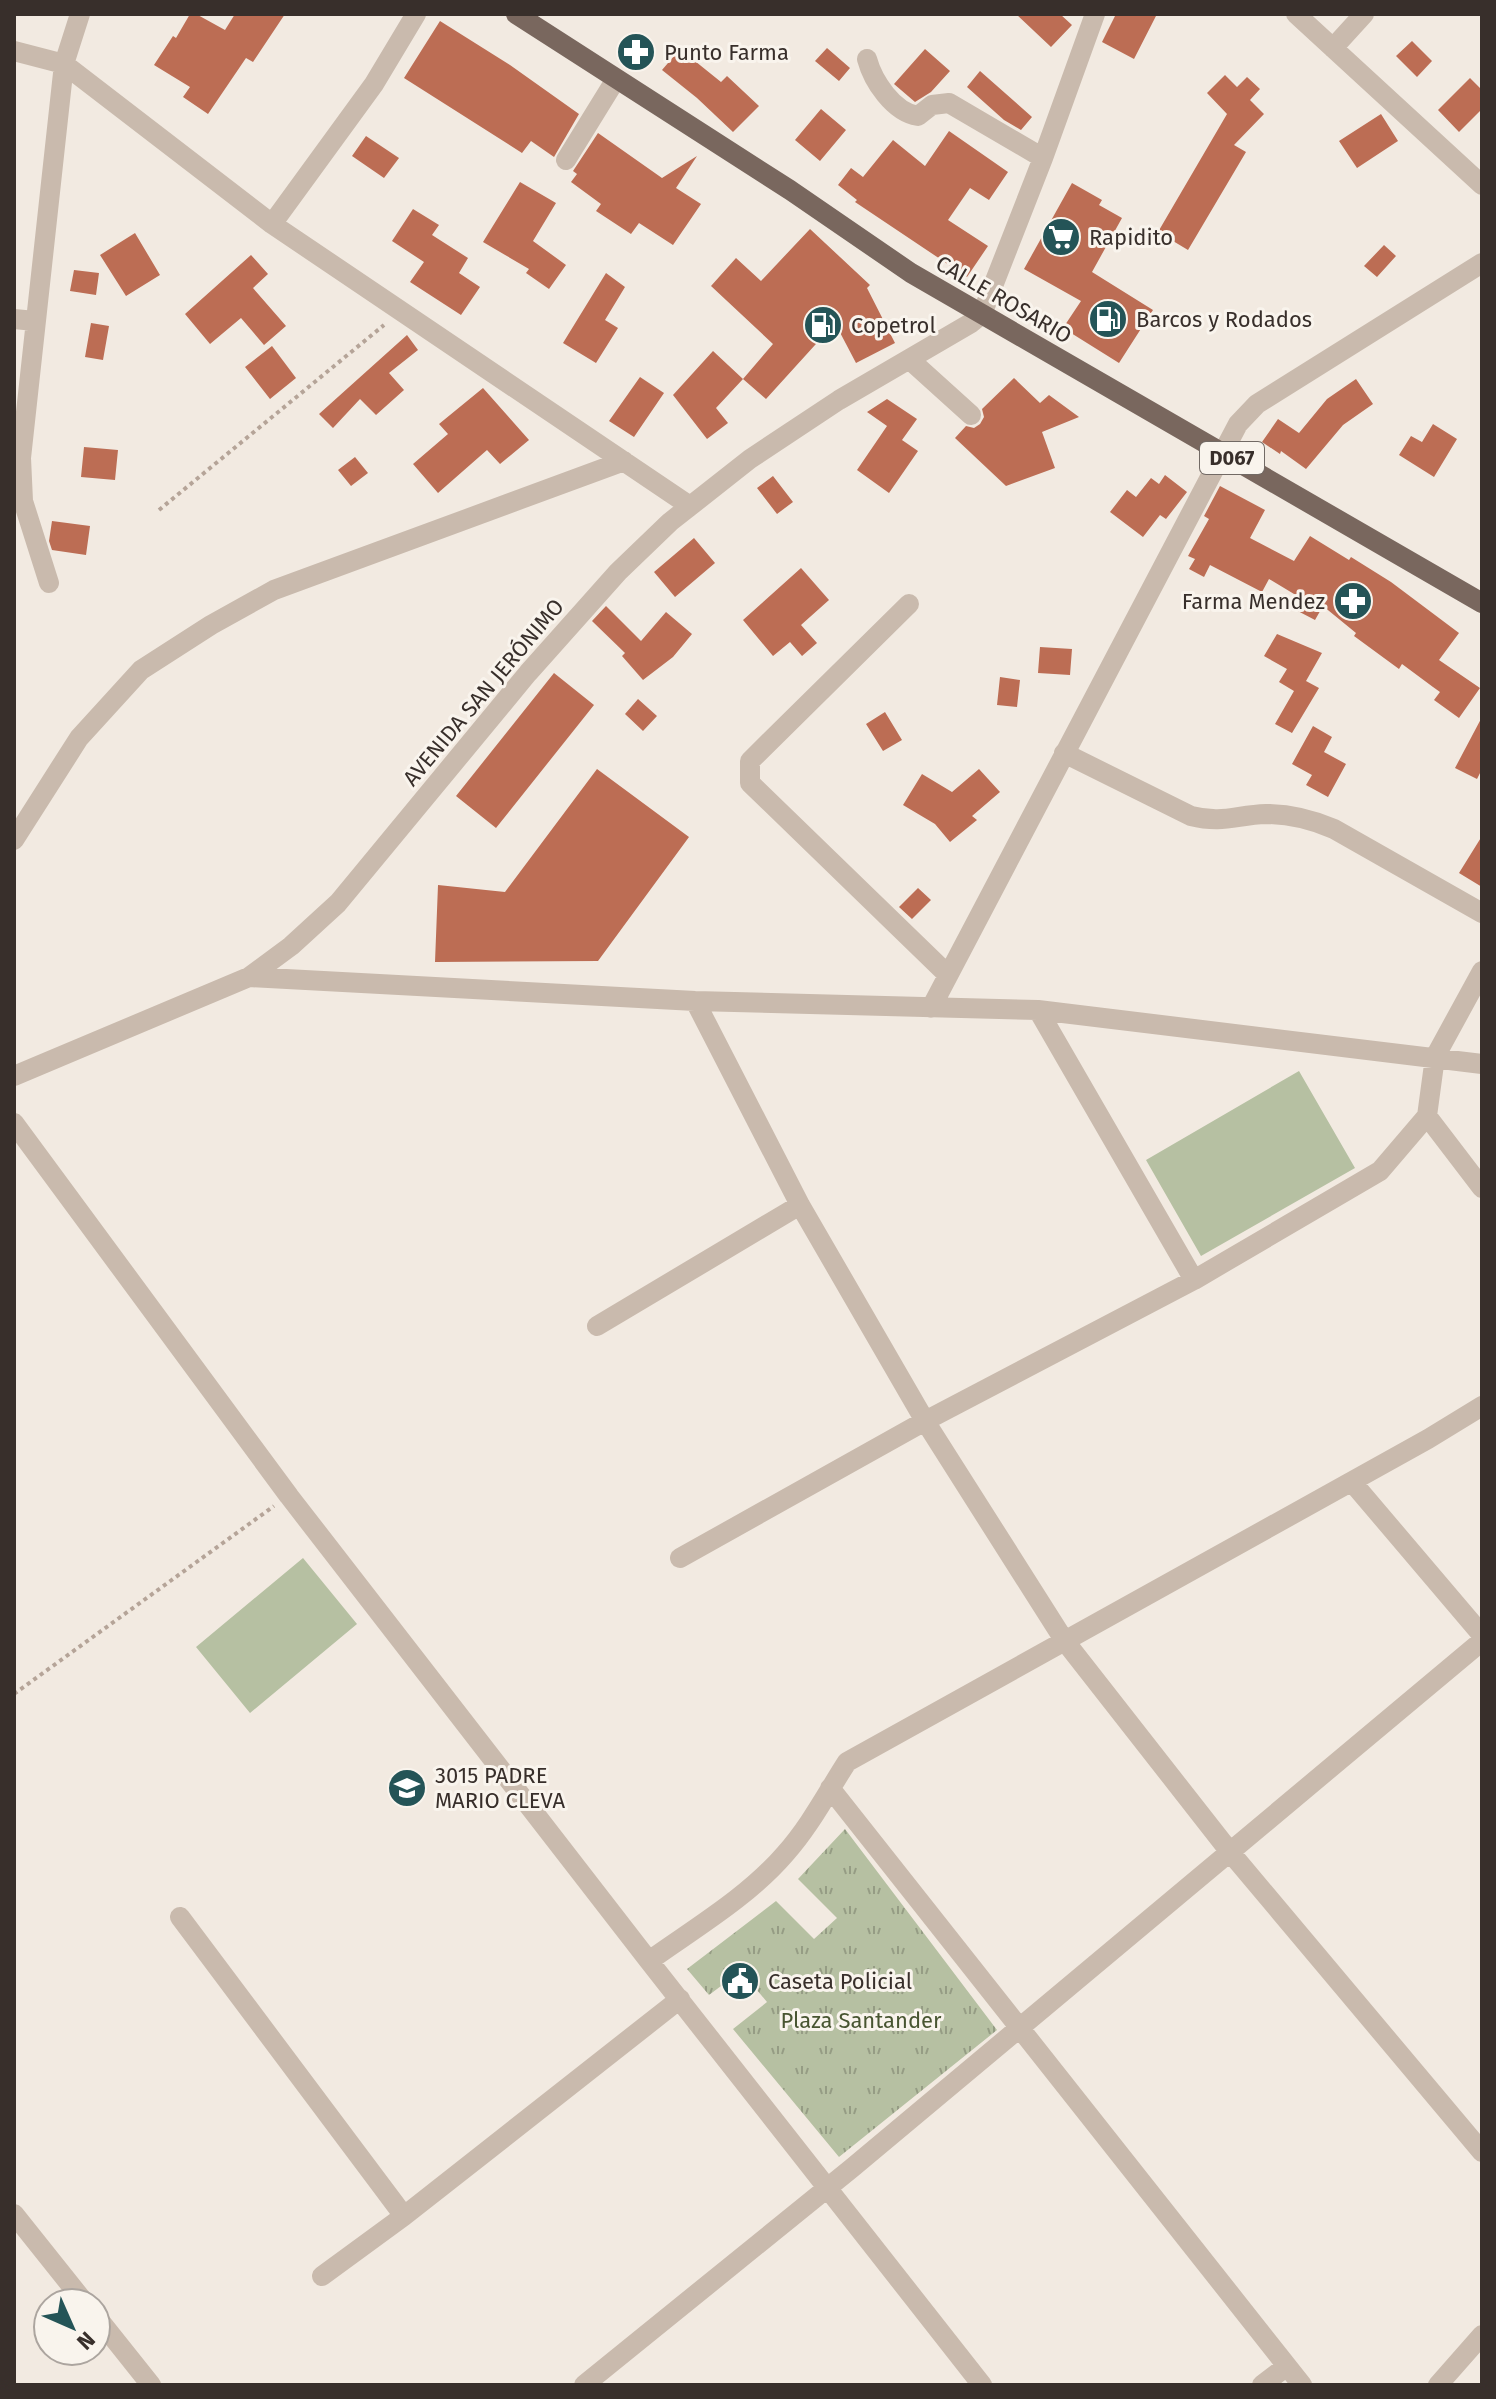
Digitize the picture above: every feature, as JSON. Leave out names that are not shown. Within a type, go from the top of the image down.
[{"type":"main road","name":"CALLE ROSARIO","points":[[516,14],[790,190],[911,273],[1482,603]]},
{"type":"street","points":[[49,583],[23,501],[21,458],[64,64],[80,14]]},
{"type":"street","points":[[272,224],[374,84],[416,14]]},
{"type":"street","points":[[982,314],[1095,14]]},
{"type":"street","points":[[1296,14],[1482,185]]},
{"type":"street","points":[[1333,48],[1364,14]]},
{"type":"street","points":[[14,51],[64,64],[272,224],[690,506]]},
{"type":"street","points":[[867,59],[878,88],[910,114],[918,116],[932,105],[949,103],[1043,158]]},
{"type":"street","points":[[566,160],[616,79]]},
{"type":"street","points":[[931,1008],[1238,424],[1257,404],[1482,263]]},
{"type":"street","name":"AVENIDA SAN JERÓNIMO","points":[[14,1076],[249,977],[291,946],[338,903],[528,673],[608,583],[670,522],[750,459],[982,314]]},
{"type":"street","points":[[14,319],[35,321]]},
{"type":"street","points":[[909,359],[971,415]]},
{"type":"street","points":[[14,840],[79,738],[141,670],[211,625],[274,590],[624,461]]},
{"type":"street","points":[[909,604],[750,761],[748,772],[750,783],[947,974]]},
{"type":"street","points":[[1064,753],[1191,816],[1214,822],[1268,814],[1313,820],[1482,913]]},
{"type":"street","points":[[680,1558],[925,1421],[1194,1280],[1380,1171],[1427,1116],[1435,1057],[1482,971]]},
{"type":"street","points":[[249,977],[695,1001],[1038,1010],[1482,1064]]},
{"type":"street","points":[[695,1001],[800,1205],[925,1421],[1064,1640],[1230,1852],[1482,2152]]},
{"type":"street","points":[[1038,1010],[1194,1280]]},
{"type":"street","points":[[1427,1116],[1482,1188]]},
{"type":"street","points":[[14,1123],[289,1496],[982,2385]]},
{"type":"street","points":[[597,1326],[800,1205]]},
{"type":"street","points":[[649,1961],[750,1888],[776,1863],[817,1812],[847,1762],[863,1751],[1352,1482],[1482,1406]]},
{"type":"street","points":[[584,2385],[1021,2027],[1482,1638],[1352,1482]]},
{"type":"street","points":[[830,1788],[1302,2385]]},
{"type":"street","points":[[180,1917],[404,2216]]},
{"type":"street","points":[[322,2276],[404,2216],[680,1999]]},
{"type":"street","points":[[14,2214],[72,2287]]},
{"type":"street","points":[[1438,2385],[1482,2335]]},
{"type":"street","points":[[112,2336],[151,2385]]},
{"type":"street","points":[[1262,2385],[1287,2366]]},
{"type":"path","points":[[159,510],[401,311]]},
{"type":"path","points":[[14,1694],[289,1496]]},
{"type":"green space","points":[[1299,1071],[1355,1168],[1201,1256],[1146,1160]]},
{"type":"green space","points":[[303,1558],[357,1624],[250,1713],[196,1647]]},
{"type":"green space","name":"Plaza Santander","points":[[845,1829],[997,2030],[839,2157],[733,2029],[767,2002],[741,1971],[709,1995],[687,1969],[776,1901],[814,1939],[837,1918],[798,1879]]},
{"type":"building","points":[[190,14],[196,14],[225,30],[235,14],[285,14],[253,62],[246,58],[208,114],[183,97],[190,87],[154,65],[173,36],[176,38]]},
{"type":"building","points":[[1016,14],[1060,14],[1072,25],[1051,47]]},
{"type":"building","points":[[1116,14],[1157,14],[1134,59],[1102,42]]},
{"type":"building","points":[[440,21],[579,114],[554,157],[531,141],[522,153],[404,78]]},
{"type":"building","points":[[1412,41],[1432,61],[1417,77],[1396,56]]},
{"type":"building","points":[[827,48],[850,68],[839,81],[815,61]]},
{"type":"building","points":[[680,49],[721,82],[727,76],[759,106],[733,132],[662,70]]},
{"type":"building","points":[[925,49],[950,71],[931,92],[915,102],[894,84]]},
{"type":"building","points":[[980,71],[1032,117],[1021,130],[1004,120],[967,87]]},
{"type":"building","points":[[1225,75],[1237,87],[1247,77],[1260,89],[1250,100],[1264,114],[1234,145],[1246,152],[1188,250],[1158,232],[1227,114],[1207,93]]},
{"type":"building","points":[[1470,78],[1482,90],[1482,109],[1459,132],[1438,110]]},
{"type":"building","points":[[821,109],[846,130],[820,161],[795,140]]},
{"type":"building","points":[[1381,114],[1398,141],[1357,168],[1339,141]]},
{"type":"building","points":[[949,131],[1008,172],[989,200],[970,188],[948,220],[988,246],[967,277],[855,202],[857,200],[838,185],[851,168],[863,177],[893,140],[925,166]]},
{"type":"building","points":[[598,133],[662,178],[697,156],[676,188],[701,204],[673,245],[639,223],[631,234],[596,211],[601,204],[571,182],[577,174],[573,171]]},
{"type":"building","points":[[366,136],[399,158],[384,178],[352,156]]},
{"type":"building","points":[[520,182],[556,203],[533,241],[566,265],[549,289],[526,273],[529,269],[483,242]]},
{"type":"building","points":[[1072,183],[1102,200],[1099,205],[1122,218],[1092,272],[1153,310],[1119,363],[1063,328],[1081,301],[1024,269]]},
{"type":"building","points":[[413,209],[439,225],[432,235],[468,258],[459,273],[480,287],[461,315],[410,282],[424,262],[392,241]]},
{"type":"building","points":[[810,229],[870,285],[867,288],[895,343],[856,363],[835,323],[766,399],[743,379],[773,344],[711,286],[736,258],[761,281]]},
{"type":"building","points":[[135,233],[160,275],[126,296],[100,255]]},
{"type":"building","points":[[1384,245],[1396,256],[1377,277],[1364,266]]},
{"type":"building","points":[[251,255],[268,274],[253,288],[286,326],[264,345],[241,318],[210,344],[185,314]]},
{"type":"building","points":[[74,270],[99,273],[96,295],[70,291]]},
{"type":"building","points":[[606,273],[625,287],[605,320],[618,328],[596,363],[563,343]]},
{"type":"building","points":[[91,323],[109,326],[103,360],[85,357]]},
{"type":"building","points":[[407,335],[418,350],[389,373],[404,390],[376,415],[360,399],[333,428],[319,414]]},
{"type":"building","points":[[272,346],[296,378],[270,399],[245,367]]},
{"type":"building","points":[[713,351],[743,379],[716,408],[728,423],[707,439],[673,395]]},
{"type":"building","points":[[640,377],[664,393],[634,437],[609,421]]},
{"type":"building","points":[[1014,378],[1040,403],[1049,395],[1079,417],[1042,432],[1055,468],[1006,486],[955,438],[966,426],[974,428],[980,424],[984,417],[982,409]]},
{"type":"building","points":[[1356,379],[1373,404],[1343,425],[1306,469],[1262,442],[1278,419],[1299,433],[1327,399]]},
{"type":"building","points":[[483,388],[529,440],[500,464],[487,450],[438,493],[413,464],[448,434],[439,424]]},
{"type":"building","points":[[887,399],[917,419],[902,440],[918,451],[889,493],[857,470],[887,426],[867,412]]},
{"type":"building","points":[[1433,424],[1457,439],[1434,477],[1399,455],[1411,436],[1422,442]]},
{"type":"building","points":[[84,447],[118,450],[115,480],[81,477]]},
{"type":"building","points":[[355,457],[368,473],[351,486],[338,470]]},
{"type":"building","points":[[1165,475],[1187,492],[1166,519],[1160,515],[1143,537],[1110,512],[1127,490],[1136,497],[1151,478],[1159,484]]},
{"type":"building","points":[[773,476],[793,502],[777,514],[757,488]]},
{"type":"building","points":[[1220,486],[1265,510],[1250,538],[1294,561],[1310,536],[1391,582],[1459,633],[1439,660],[1480,688],[1459,718],[1434,700],[1440,692],[1402,664],[1399,669],[1354,636],[1356,633],[1323,606],[1315,620],[1292,608],[1299,597],[1269,579],[1262,592],[1210,565],[1204,577],[1189,569],[1195,559],[1188,556],[1209,519],[1204,516]]},
{"type":"building","points":[[52,521],[90,526],[86,555],[52,550],[49,541]]},
{"type":"building","points":[[694,538],[715,563],[675,597],[654,572]]},
{"type":"building","points":[[801,568],[829,600],[801,625],[817,643],[802,656],[790,642],[773,656],[743,620]]},
{"type":"building","points":[[606,606],[641,641],[666,612],[692,634],[673,657],[643,680],[622,656],[625,653],[592,621]]},
{"type":"building","points":[[1277,634],[1322,653],[1306,681],[1319,688],[1292,733],[1275,724],[1294,691],[1279,682],[1287,669],[1264,656]]},
{"type":"building","points":[[1040,647],[1072,649],[1070,675],[1038,673]]},
{"type":"building","points":[[554,673],[594,705],[496,828],[456,796]]},
{"type":"building","points":[[1000,677],[1020,680],[1017,707],[997,705]]},
{"type":"building","points":[[638,699],[657,716],[643,731],[625,714]]},
{"type":"building","points":[[885,712],[902,740],[883,751],[866,724]]},
{"type":"building","points":[[1482,717],[1482,769],[1477,779],[1455,768]]},
{"type":"building","points":[[1313,726],[1332,737],[1324,752],[1346,764],[1328,797],[1306,785],[1312,775],[1292,764]]},
{"type":"building","points":[[597,769],[689,837],[598,961],[435,962],[438,885],[505,892]]},
{"type":"building","points":[[979,769],[1000,792],[972,816],[977,820],[950,842],[935,824],[903,805],[922,774],[952,792]]},
{"type":"building","points":[[1482,836],[1482,887],[1459,873]]},
{"type":"building","points":[[918,888],[931,900],[912,919],[899,907]]},
{"type":"place","name":"Punto Farma","points":[[636,52]]},
{"type":"place","name":"Rapidito","points":[[1061,237]]},
{"type":"place","name":"Barcos y Rodados","points":[[1108,319]]},
{"type":"place","name":"Copetrol","points":[[823,325]]},
{"type":"place","name":"Farma Mendez","points":[[1353,601]]},
{"type":"place","name":"3015 PADRE MARIO CLEVA","points":[[407,1788]]},
{"type":"place","name":"Caseta Policial","points":[[740,1981]]}]
